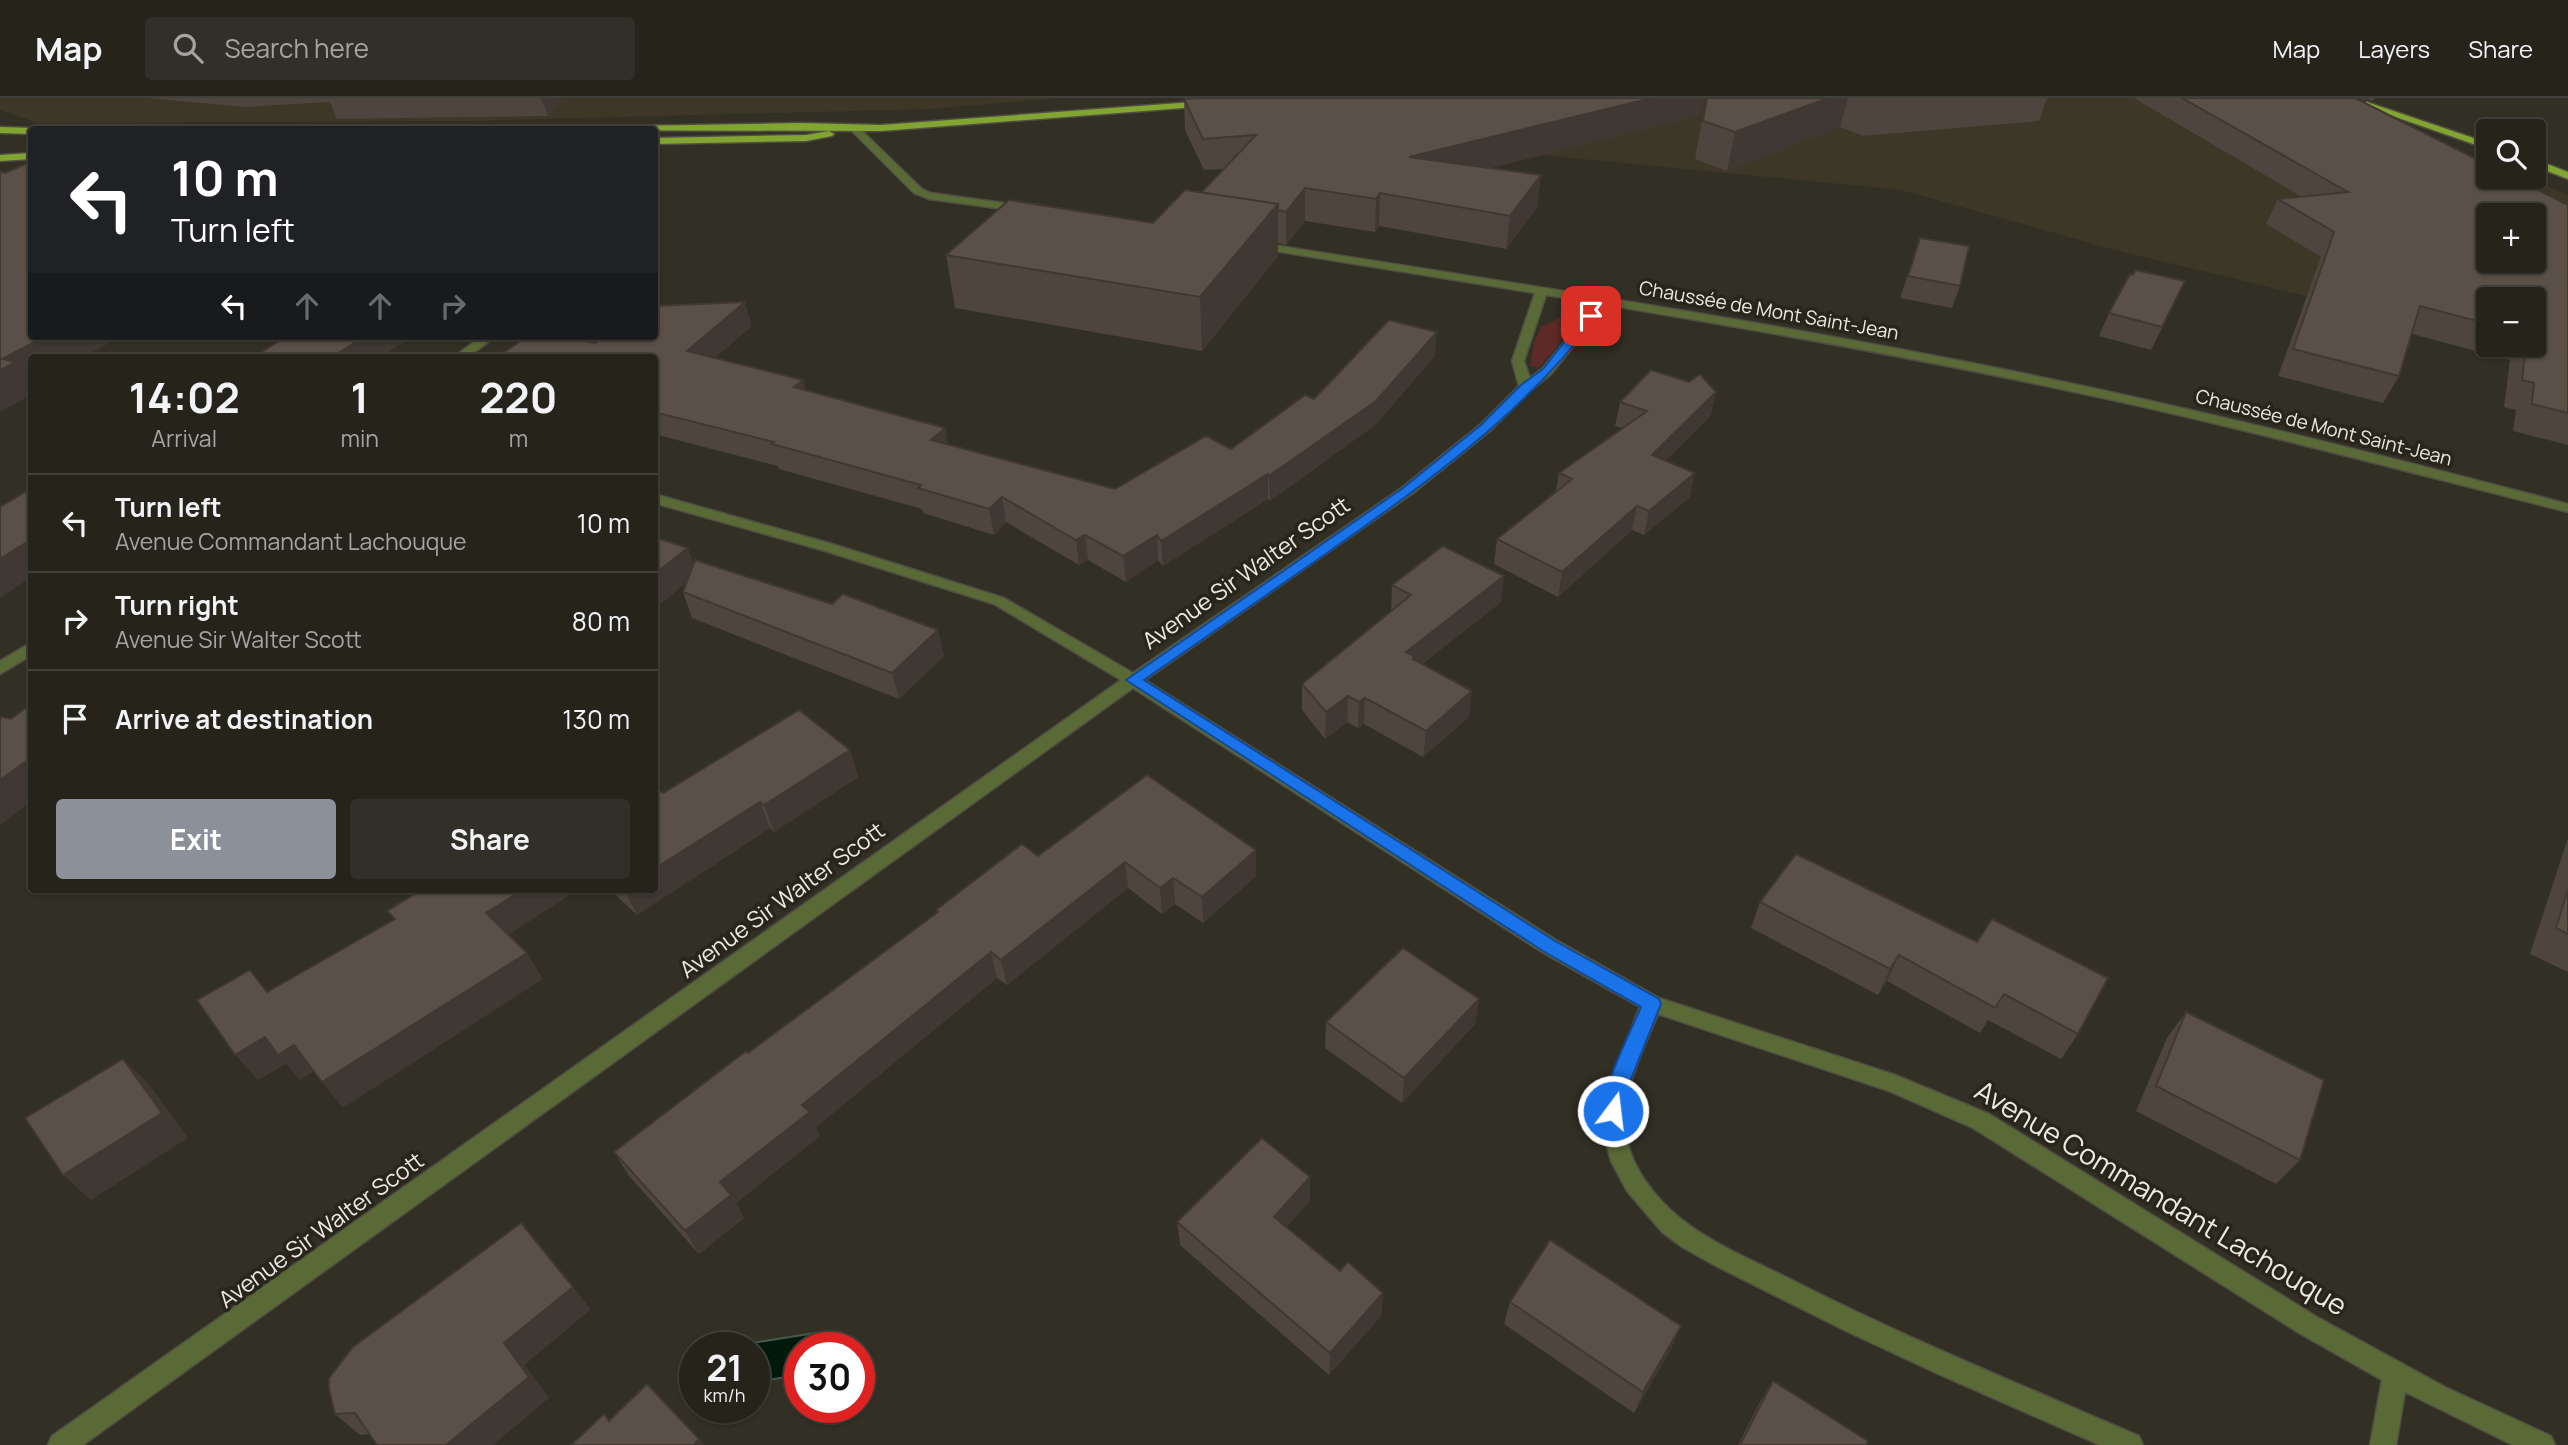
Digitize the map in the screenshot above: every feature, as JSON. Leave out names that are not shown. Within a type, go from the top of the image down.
[{"type":"main road","points":[[2346,98],[2476,142]]},
{"type":"main road","points":[[658,128],[800,126],[854,128],[959,124],[1212,104]]},
{"type":"main road","points":[[658,141],[806,138],[854,128]]},
{"type":"main road","points":[[0,130],[28,131]]},
{"type":"main road","points":[[0,141],[28,141]]},
{"type":"main road","points":[[0,158],[28,156]]},
{"type":"main road","points":[[2546,167],[2568,176]]},
{"type":"street","points":[[854,128],[918,191],[929,196],[1033,210]]},
{"type":"street","name":"Chaussée de Mont Saint-Jean","points":[[1243,243],[1604,300],[1952,363],[2314,442],[2568,508]]},
{"type":"street","points":[[1525,387],[1518,361],[1538,307],[1541,290]]},
{"type":"street","name":"Avenue Sir Walter Scott","points":[[74,1441],[1133,680],[1408,490],[1486,427],[1525,387],[1547,371],[1604,300]]},
{"type":"street","points":[[464,354],[484,340]]},
{"type":"street","name":"Avenue Commandant Lachouque","points":[[658,499],[841,551],[999,601],[1133,680],[1549,946],[1652,1004],[1895,1084],[1981,1121],[2308,1325],[2436,1396],[2542,1445]]},
{"type":"street","points":[[0,668],[28,650]]},
{"type":"street","points":[[1652,1004],[1619,1084],[1613,1111],[1614,1124],[1622,1160],[1633,1182],[1672,1226],[1812,1303],[2130,1445]]},
{"type":"street","points":[[2383,1445],[2396,1372]]},
{"type":"shaded area","points":[[0,98],[1063,98],[928,109],[473,121],[38,123],[0,110]]},
{"type":"shaded area","points":[[1236,98],[2284,98],[2476,157],[2476,189],[2546,189],[2546,186],[2568,195],[2568,360],[2546,350],[2546,287],[2476,287],[2476,337],[2111,249],[1901,190],[1373,139]]},
{"type":"shaded area","points":[[1562,317],[1563,332],[1558,345],[1539,367],[1530,366],[1534,342],[1541,327]]},
{"type":"shaded area","points":[[784,1338],[784,1377],[770,1380],[770,1340]]},
{"type":"building","points":[[1652,98],[1409,157],[1541,175],[1510,216],[1380,193],[1376,199],[1305,188],[1286,212],[1278,210],[1278,204],[1201,193],[1256,135],[1203,139],[1184,99]]},
{"type":"building","points":[[1707,98],[1828,98],[1735,132],[1703,121]]},
{"type":"building","points":[[2182,98],[2359,98],[2357,99],[2476,159],[2476,189],[2536,189],[2568,205],[2568,413],[2532,404],[2534,383],[2522,380],[2525,357],[2546,357],[2546,287],[2476,287],[2476,321],[2420,306],[2399,376],[2293,349],[2334,232],[2278,199],[2348,192]]},
{"type":"building","points":[[28,163],[28,340],[38,340],[2,359],[16,362],[0,370],[0,172],[5,173]]},
{"type":"building","points":[[1185,190],[1278,204],[1200,297],[946,255],[1009,200],[1153,223]]},
{"type":"building","points":[[1920,238],[1969,246],[1960,286],[1908,276]]},
{"type":"building","points":[[2136,270],[2185,281],[2162,327],[2109,313],[2130,274],[2133,275]]},
{"type":"building","points":[[745,302],[687,351],[803,380],[794,387],[945,428],[931,440],[1115,489],[1206,436],[1231,449],[1305,395],[1314,399],[1389,320],[1437,332],[1376,401],[1269,476],[1268,474],[1161,541],[1157,535],[1123,556],[1085,535],[1076,540],[1002,497],[989,509],[918,488],[921,485],[772,444],[774,442],[658,413],[658,354],[501,354],[522,340],[581,340],[595,343],[599,340],[658,340],[658,306]]},
{"type":"building","points":[[281,340],[359,340],[337,354],[259,354]]},
{"type":"building","points":[[1651,370],[1689,382],[1700,374],[1716,392],[1652,455],[1695,473],[1649,511],[1637,506],[1562,572],[1497,539],[1572,479],[1559,473],[1647,411],[1620,402]]},
{"type":"building","points":[[28,490],[28,542],[0,559],[0,507]]},
{"type":"building","points":[[658,538],[688,548],[658,571]]},
{"type":"building","points":[[1443,546],[1504,576],[1406,652],[1415,657],[1413,659],[1472,691],[1426,731],[1365,698],[1359,702],[1348,696],[1326,712],[1302,684],[1411,595],[1392,585]]},
{"type":"building","points":[[695,560],[832,604],[843,594],[938,630],[892,673],[683,592]]},
{"type":"building","points":[[28,706],[28,760],[0,780],[0,718],[11,719]]},
{"type":"building","points":[[799,710],[850,750],[764,805],[760,802],[658,866],[658,790],[663,793]]},
{"type":"building","points":[[1147,775],[1256,850],[1202,897],[1173,878],[1160,888],[1125,862],[1001,960],[991,952],[802,1105],[810,1112],[720,1182],[731,1195],[685,1231],[614,1152],[746,1051],[748,1053],[938,912],[936,910],[1022,844],[1038,856]]},
{"type":"building","points":[[1796,854],[1977,942],[1992,919],[2108,978],[2078,1034],[2004,994],[1995,1008],[1899,955],[1890,969],[1760,902]]},
{"type":"building","points":[[2568,889],[2568,934],[2556,928]]},
{"type":"building","points":[[416,893],[518,893],[486,913],[527,953],[322,1082],[294,1045],[278,1055],[265,1037],[235,1055],[197,1000],[250,970],[267,992],[395,919],[387,911]]},
{"type":"building","points":[[1403,948],[1479,999],[1404,1078],[1326,1022]]},
{"type":"building","points":[[2186,1012],[2324,1080],[2300,1160],[2156,1086]]},
{"type":"building","points":[[123,1059],[162,1113],[63,1175],[25,1118]]},
{"type":"building","points":[[1262,1138],[1310,1177],[1274,1217],[1340,1271],[1348,1262],[1383,1293],[1330,1353],[1177,1222]]},
{"type":"building","points":[[521,1223],[573,1287],[504,1343],[529,1377],[446,1445],[377,1445],[355,1413],[335,1414],[329,1378],[353,1347]]},
{"type":"building","points":[[1550,1240],[1681,1326],[1643,1392],[1510,1302]]},
{"type":"building","points":[[1773,1381],[1868,1441],[1866,1445],[1740,1445]]},
{"type":"building","points":[[647,1384],[679,1418],[679,1423],[684,1423],[699,1439],[694,1445],[571,1445],[604,1414],[609,1421]]},
{"type":"route","points":[[1591,316],[1547,371],[1525,387],[1486,427],[1408,490],[1133,680],[1549,946],[1652,1004],[1619,1084],[1613,1111]]}]
